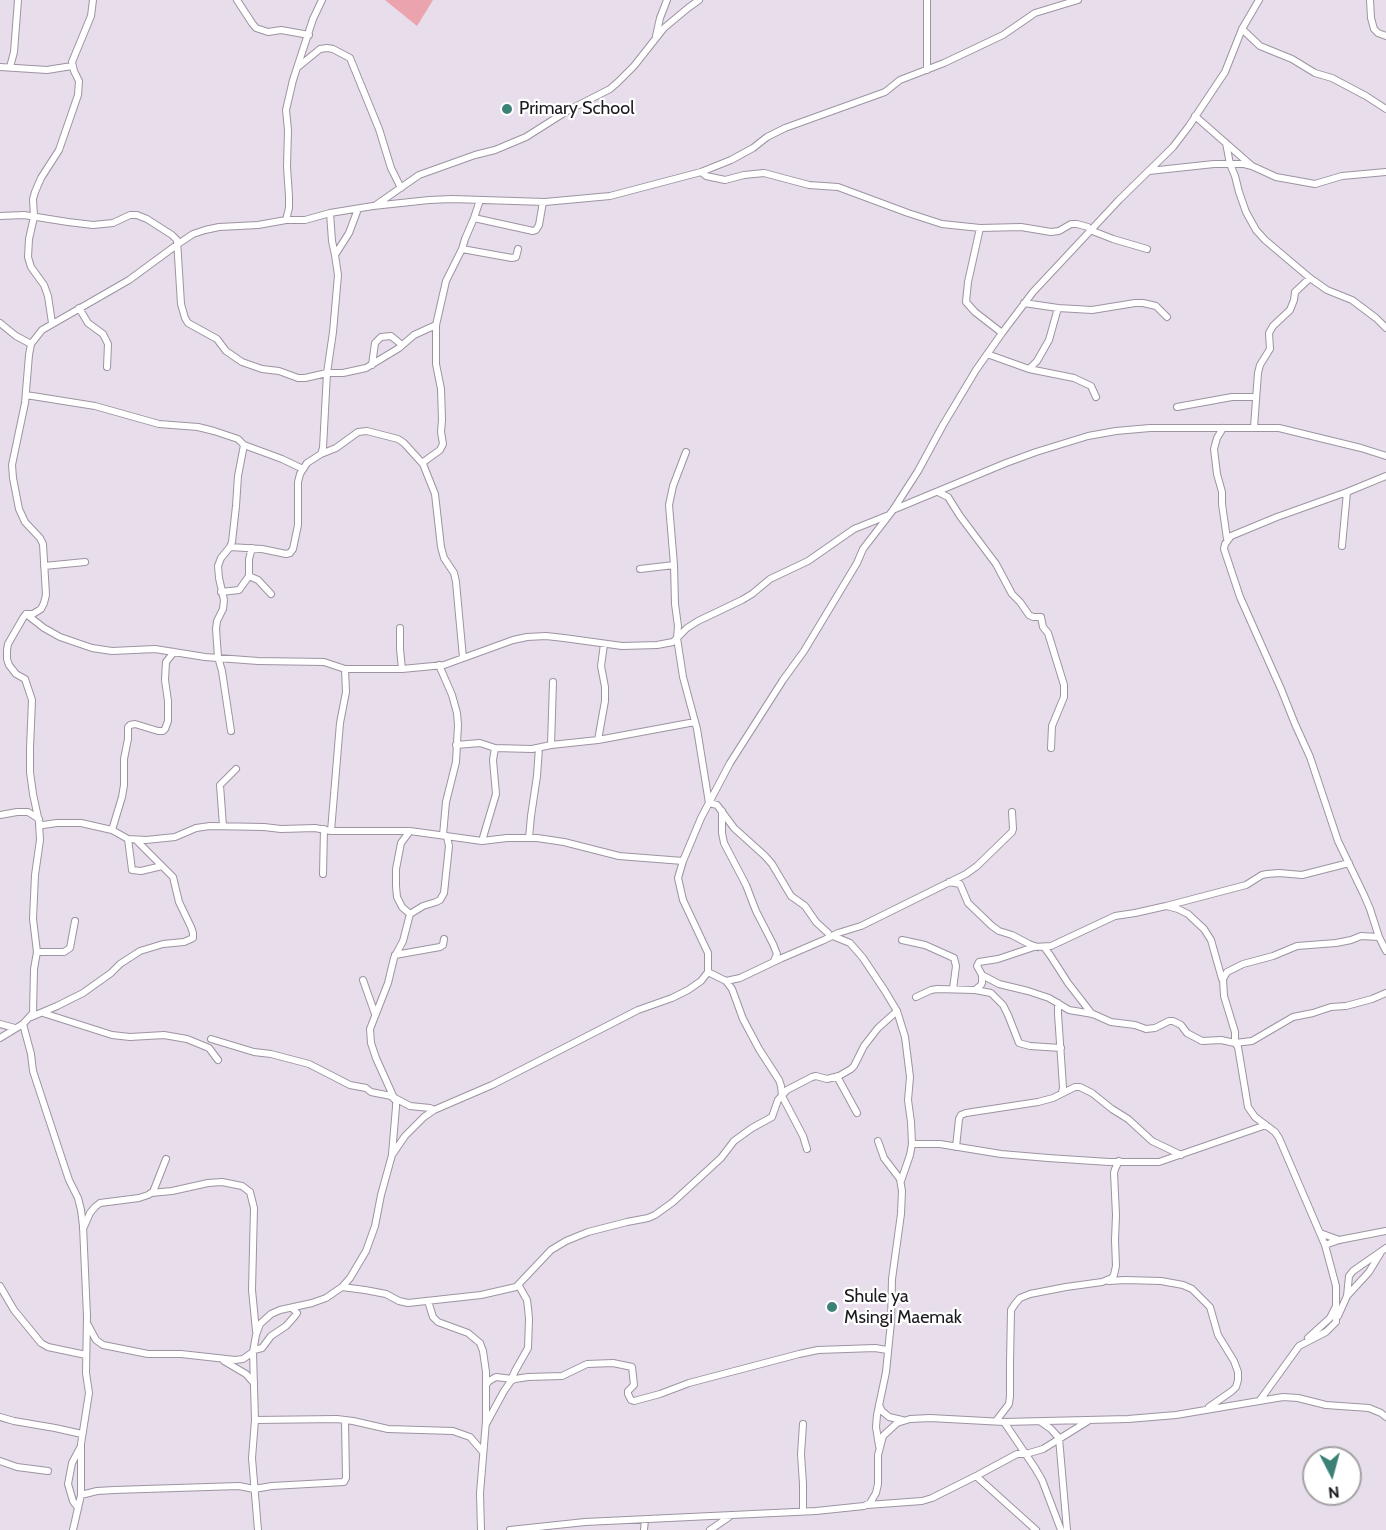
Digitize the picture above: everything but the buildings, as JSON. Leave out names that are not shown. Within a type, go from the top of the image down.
[{"type":"street","points":[[10,68],[14,52],[18,0]]},
{"type":"street","points":[[52,323],[44,285],[28,257],[34,217],[33,199],[41,178],[64,139],[78,95],[79,81],[72,66],[74,55],[91,16],[93,0]]},
{"type":"street","points":[[237,0],[256,28],[268,32],[281,30],[309,34]]},
{"type":"street","points":[[285,220],[289,208],[286,110],[293,80],[313,19],[322,0]]},
{"type":"street","points":[[656,39],[660,18],[667,0]]},
{"type":"street","points":[[374,207],[419,176],[526,137],[567,111],[610,89],[634,66],[664,28],[699,0]]},
{"type":"street","points":[[927,0],[927,70]]},
{"type":"street","points":[[31,1017],[37,952],[33,919],[35,875],[40,840],[30,772],[32,700],[25,679],[16,674],[7,659],[8,646],[20,622],[26,614],[41,609],[46,588],[43,544],[25,522],[19,509],[12,465],[24,414],[28,355],[31,344],[42,330],[129,280],[193,234],[219,227],[305,220],[330,213],[429,200],[543,202],[610,196],[701,172],[731,160],[785,128],[885,92],[900,80],[1004,35],[1031,15],[1078,0]]},
{"type":"street","points":[[392,1155],[415,1125],[434,1110],[492,1085],[638,1010],[688,990],[701,981],[708,972],[708,953],[683,900],[678,878],[682,861],[701,818],[730,763],[804,651],[857,563],[863,549],[918,471],[943,425],[987,354],[1033,292],[1090,230],[1173,147],[1190,126],[1225,72],[1242,29],[1259,0]]},
{"type":"street","points":[[1370,0],[1374,29],[1386,36]]},
{"type":"street","points":[[1242,29],[1260,46],[1292,59],[1315,73],[1332,78],[1386,109]]},
{"type":"street","points":[[298,67],[320,49],[333,49],[350,58],[400,188]]},
{"type":"street","points":[[0,67],[47,70],[72,66]]},
{"type":"street","points":[[1195,116],[1252,166]]},
{"type":"street","points":[[1226,143],[1230,164],[1246,212],[1256,230],[1310,278],[1327,290],[1352,300],[1386,328]]},
{"type":"street","points":[[1149,171],[1188,166],[1245,164],[1276,177],[1315,184],[1342,176],[1386,172]]},
{"type":"street","points":[[701,172],[706,176],[725,180],[764,173],[809,185],[838,187],[942,224],[980,228],[1021,227],[1051,232],[1077,224],[1113,239],[1147,249]]},
{"type":"street","points":[[422,463],[440,450],[443,444],[441,389],[436,364],[436,325],[446,281],[462,249],[480,200]]},
{"type":"street","points":[[474,218],[533,231],[539,225],[543,202]]},
{"type":"street","points":[[336,255],[349,233],[358,209]]},
{"type":"street","points":[[321,454],[338,275],[330,213]]},
{"type":"street","points":[[0,216],[17,214],[100,225],[117,221],[128,215],[138,215],[154,223],[174,236],[177,244],[181,304],[188,323],[217,339],[234,358],[262,369],[279,371],[301,379],[372,365],[414,335],[436,325]]},
{"type":"street","points":[[980,228],[966,302],[1002,333]]},
{"type":"street","points":[[462,249],[512,258],[516,257],[518,249]]},
{"type":"street","points":[[1254,427],[1260,365],[1270,349],[1270,330],[1290,310],[1295,292],[1310,278]]},
{"type":"street","points":[[1024,303],[1092,310],[1143,303],[1156,306],[1167,316]]},
{"type":"street","points":[[79,308],[88,322],[104,334],[108,344],[107,367]]},
{"type":"street","points":[[1029,369],[1037,361],[1049,340],[1058,308]]},
{"type":"street","points":[[0,323],[31,344]]},
{"type":"street","points":[[372,365],[375,343],[381,337],[391,336],[402,345]]},
{"type":"street","points":[[987,354],[1029,369],[1060,374],[1085,382],[1091,386],[1096,397]]},
{"type":"street","points":[[26,395],[95,406],[159,424],[205,428],[237,439],[244,445],[303,469]]},
{"type":"street","points":[[1177,407],[1232,397],[1256,397]]},
{"type":"street","points":[[26,614],[60,637],[92,648],[112,651],[156,649],[195,657],[324,663],[345,669],[402,669],[439,665],[526,637],[564,638],[604,644],[645,646],[670,643],[698,621],[742,600],[770,579],[808,561],[854,529],[1006,462],[1088,436],[1116,430],[1150,428],[1254,427],[1290,430],[1386,456]]},
{"type":"street","points":[[1222,428],[1214,449],[1227,539],[1225,555],[1240,597],[1310,757],[1338,841],[1370,909],[1386,951]]},
{"type":"street","points":[[230,547],[290,554],[298,525],[298,482],[307,463],[336,448],[358,432],[367,431],[391,436],[404,443],[422,463],[435,494],[441,548],[444,558],[454,573],[456,582],[463,658]]},
{"type":"street","points":[[231,731],[218,657],[216,629],[224,600],[218,566],[230,547],[244,445]]},
{"type":"street","points":[[686,452],[673,486],[669,505],[677,638],[710,803]]},
{"type":"street","points":[[1227,539],[1277,516],[1386,476]]},
{"type":"street","points":[[938,492],[948,496],[996,564],[1012,594],[1029,615],[1041,617],[1064,685],[1064,697],[1052,726],[1052,748]]},
{"type":"street","points":[[1342,546],[1347,492]]},
{"type":"street","points":[[221,592],[239,590],[249,576],[249,559],[252,548]]},
{"type":"street","points":[[44,566],[85,562]]},
{"type":"street","points":[[640,569],[674,565]]},
{"type":"street","points":[[249,576],[258,580],[272,594]]},
{"type":"street","points":[[400,628],[402,669]]},
{"type":"street","points":[[598,740],[605,701],[601,666],[604,644]]},
{"type":"street","points":[[0,646],[8,646]]},
{"type":"street","points":[[112,830],[123,791],[128,727],[135,724],[163,732],[165,729],[168,721],[166,662],[174,652]]},
{"type":"street","points":[[256,1335],[265,1318],[280,1310],[326,1298],[342,1287],[357,1268],[375,1226],[392,1155],[396,1101],[371,1043],[369,1029],[388,983],[395,955],[403,941],[410,914],[440,900],[444,893],[449,846],[445,836],[446,802],[456,762],[458,716],[452,694],[439,665]]},
{"type":"street","points":[[323,874],[340,723],[346,692],[345,669]]},
{"type":"street","points":[[551,745],[553,682]]},
{"type":"street","points":[[456,745],[480,743],[495,748],[539,748],[598,740],[695,722]]},
{"type":"street","points":[[482,841],[496,794],[493,760],[495,748]]},
{"type":"street","points":[[529,838],[539,748]]},
{"type":"street","points":[[223,826],[220,785],[236,769]]},
{"type":"street","points":[[710,803],[717,805],[734,828],[765,856],[791,896],[805,906],[816,922],[831,937],[850,944],[856,949],[897,1011],[908,1051],[910,1077],[908,1100],[912,1144],[901,1182]]},
{"type":"street","points":[[722,811],[723,843],[776,949],[774,962]]},
{"type":"street","points":[[0,815],[28,812],[43,825],[81,824],[112,830],[132,840],[173,877],[179,902],[193,933],[193,938],[189,940],[163,944],[128,957],[83,993],[31,1017],[0,1038]]},
{"type":"street","points":[[726,981],[740,978],[845,930],[865,924],[966,874],[1005,841],[1013,829],[1012,812]]},
{"type":"street","points":[[132,840],[175,837],[198,827],[223,826],[410,831],[482,841],[529,838],[564,842],[619,856],[682,861]]},
{"type":"street","points":[[410,831],[401,843],[396,869],[397,897],[402,908],[410,914]]},
{"type":"street","points":[[132,840],[132,870],[141,871],[162,866]]},
{"type":"street","points":[[1348,863],[1302,875],[1275,873],[1262,875],[1246,885],[1166,906],[1115,916],[1051,946],[1018,951],[998,959],[981,961],[977,966],[982,975],[999,984],[1049,998],[1069,1010],[1093,1014],[1111,1022],[1146,1029],[1155,1028],[1168,1021],[1173,1022],[1181,1025],[1187,1033],[1200,1041],[1221,1040],[1234,1043],[1252,1041],[1293,1017],[1331,1007],[1346,1006],[1386,993]]},
{"type":"street","points":[[948,882],[960,884],[968,903],[992,926],[1029,944],[1041,947],[1050,955],[1068,983],[1093,1014]]},
{"type":"street","points":[[1166,906],[1188,914],[1204,929],[1211,940],[1235,1032],[1234,1043],[1238,1047],[1248,1107],[1255,1117],[1279,1138],[1320,1233],[1336,1286],[1337,1318]]},
{"type":"street","points":[[37,952],[64,952],[70,948],[75,921]]},
{"type":"street","points":[[1222,980],[1227,972],[1243,964],[1273,956],[1297,946],[1342,942],[1361,936],[1379,937]]},
{"type":"street","points":[[395,955],[440,947],[444,939]]},
{"type":"street","points":[[902,940],[925,945],[954,958],[956,966],[953,989]]},
{"type":"street","points":[[708,972],[726,981],[732,990],[743,1019],[782,1086],[782,1095],[803,1136],[807,1149]]},
{"type":"street","points":[[978,987],[982,975]]},
{"type":"street","points":[[363,980],[375,1014]]},
{"type":"street","points":[[916,997],[931,990],[999,984]]},
{"type":"street","points":[[978,987],[991,993],[1004,1005],[1019,1043],[1030,1046],[1061,1047]]},
{"type":"street","points":[[1058,1003],[1062,1093]]},
{"type":"street","points":[[342,1287],[382,1293],[405,1303],[481,1295],[519,1286],[551,1250],[566,1241],[588,1232],[651,1217],[673,1202],[721,1158],[734,1140],[772,1117],[778,1100],[788,1090],[812,1077],[816,1076],[825,1080],[836,1077],[854,1066],[864,1046],[878,1028],[897,1011]]},
{"type":"street","points":[[42,1013],[112,1035],[130,1037],[164,1035],[188,1039],[209,1048],[218,1060]]},
{"type":"street","points":[[0,1024],[15,1028]]},
{"type":"street","points":[[23,1024],[41,1097],[78,1198],[83,1230],[87,1322],[86,1373],[89,1394],[82,1434],[81,1496],[73,1530]]},
{"type":"street","points":[[211,1038],[254,1052],[309,1064],[350,1085],[393,1097],[410,1106],[434,1110]]},
{"type":"street","points":[[836,1077],[840,1080],[857,1113]]},
{"type":"street","points":[[956,1147],[959,1119],[966,1113],[1038,1102],[1080,1087],[1128,1119],[1152,1141],[1181,1155]]},
{"type":"street","points":[[912,1144],[940,1144],[1001,1154],[1109,1162],[1160,1162],[1266,1125]]},
{"type":"street","points":[[878,1141],[884,1158],[901,1182],[902,1191],[886,1372],[877,1415],[876,1427],[880,1449]]},
{"type":"street","points":[[151,1193],[166,1159]]},
{"type":"street","points":[[1102,1282],[1112,1278],[1116,1266],[1114,1173],[1119,1161]]},
{"type":"street","points":[[83,1230],[90,1213],[100,1203],[139,1198],[151,1193],[208,1183],[222,1182],[242,1186],[250,1192],[254,1208],[252,1290],[256,1335],[252,1458],[258,1530]]},
{"type":"street","points":[[1325,1245],[1339,1240],[1386,1232]]},
{"type":"street","points":[[1320,1233],[1339,1240]]},
{"type":"street","points":[[1299,1346],[1326,1332],[1336,1322],[1347,1296],[1369,1272],[1383,1250]]},
{"type":"street","points":[[1347,1296],[1349,1276],[1383,1250]]},
{"type":"street","points":[[996,1421],[1009,1404],[1011,1310],[1020,1298],[1030,1294],[1125,1280],[1161,1281],[1184,1285],[1192,1289],[1210,1308],[1218,1335],[1234,1361],[1238,1380],[1232,1391],[1207,1409]]},
{"type":"street","points":[[0,1286],[14,1310],[41,1343],[48,1347],[86,1354]]},
{"type":"street","points":[[486,1424],[526,1353],[529,1341],[527,1300],[519,1286]]},
{"type":"street","points":[[428,1301],[433,1317],[438,1322],[468,1333],[480,1343],[484,1359],[486,1424],[480,1493],[481,1530]]},
{"type":"street","points":[[1260,1400],[1299,1346],[1330,1318],[1335,1307]]},
{"type":"street","points":[[87,1322],[96,1340],[107,1347],[148,1354],[243,1359],[262,1348],[271,1336],[286,1326],[297,1313],[292,1308]]},
{"type":"street","points":[[485,1385],[496,1377],[511,1380],[525,1377],[562,1376],[587,1364],[612,1363],[629,1365],[633,1369],[634,1385],[628,1394],[634,1401],[677,1389],[689,1383],[818,1350],[875,1348],[888,1350]]},
{"type":"street","points":[[220,1359],[246,1374],[255,1384]]},
{"type":"street","points":[[879,1405],[889,1417],[904,1420],[930,1418],[1040,1422],[1128,1419],[1283,1397],[1326,1405],[1369,1408],[1386,1417]]},
{"type":"street","points":[[0,1417],[82,1434]]},
{"type":"street","points":[[255,1420],[345,1420],[388,1429],[453,1431],[470,1437],[483,1452]]},
{"type":"street","points":[[81,1496],[97,1491],[239,1486],[254,1489],[345,1481],[345,1420]]},
{"type":"street","points":[[867,1505],[876,1493],[883,1436],[904,1420]]},
{"type":"street","points":[[510,1530],[585,1522],[803,1512],[928,1499],[1017,1454],[1043,1449],[1089,1421]]},
{"type":"street","points":[[1004,1422],[1042,1480],[1061,1530]]},
{"type":"street","points":[[1040,1422],[1059,1438],[1067,1530]]},
{"type":"street","points":[[803,1424],[801,1454],[803,1512]]},
{"type":"street","points":[[78,1508],[68,1484],[72,1463],[81,1448]]},
{"type":"street","points":[[0,1461],[17,1467],[48,1471]]},
{"type":"street","points":[[976,1476],[1036,1530]]},
{"type":"street","points":[[710,1530],[730,1515]]},
{"type":"street","points":[[644,1530],[645,1520]]},
{"type":"shaded area","points":[[385,0],[433,0],[417,26]]},
{"type":"place","name":"Primary School","points":[[507,109]]},
{"type":"place","name":"Shule ya Msingi Maemak","points":[[832,1307]]}]
